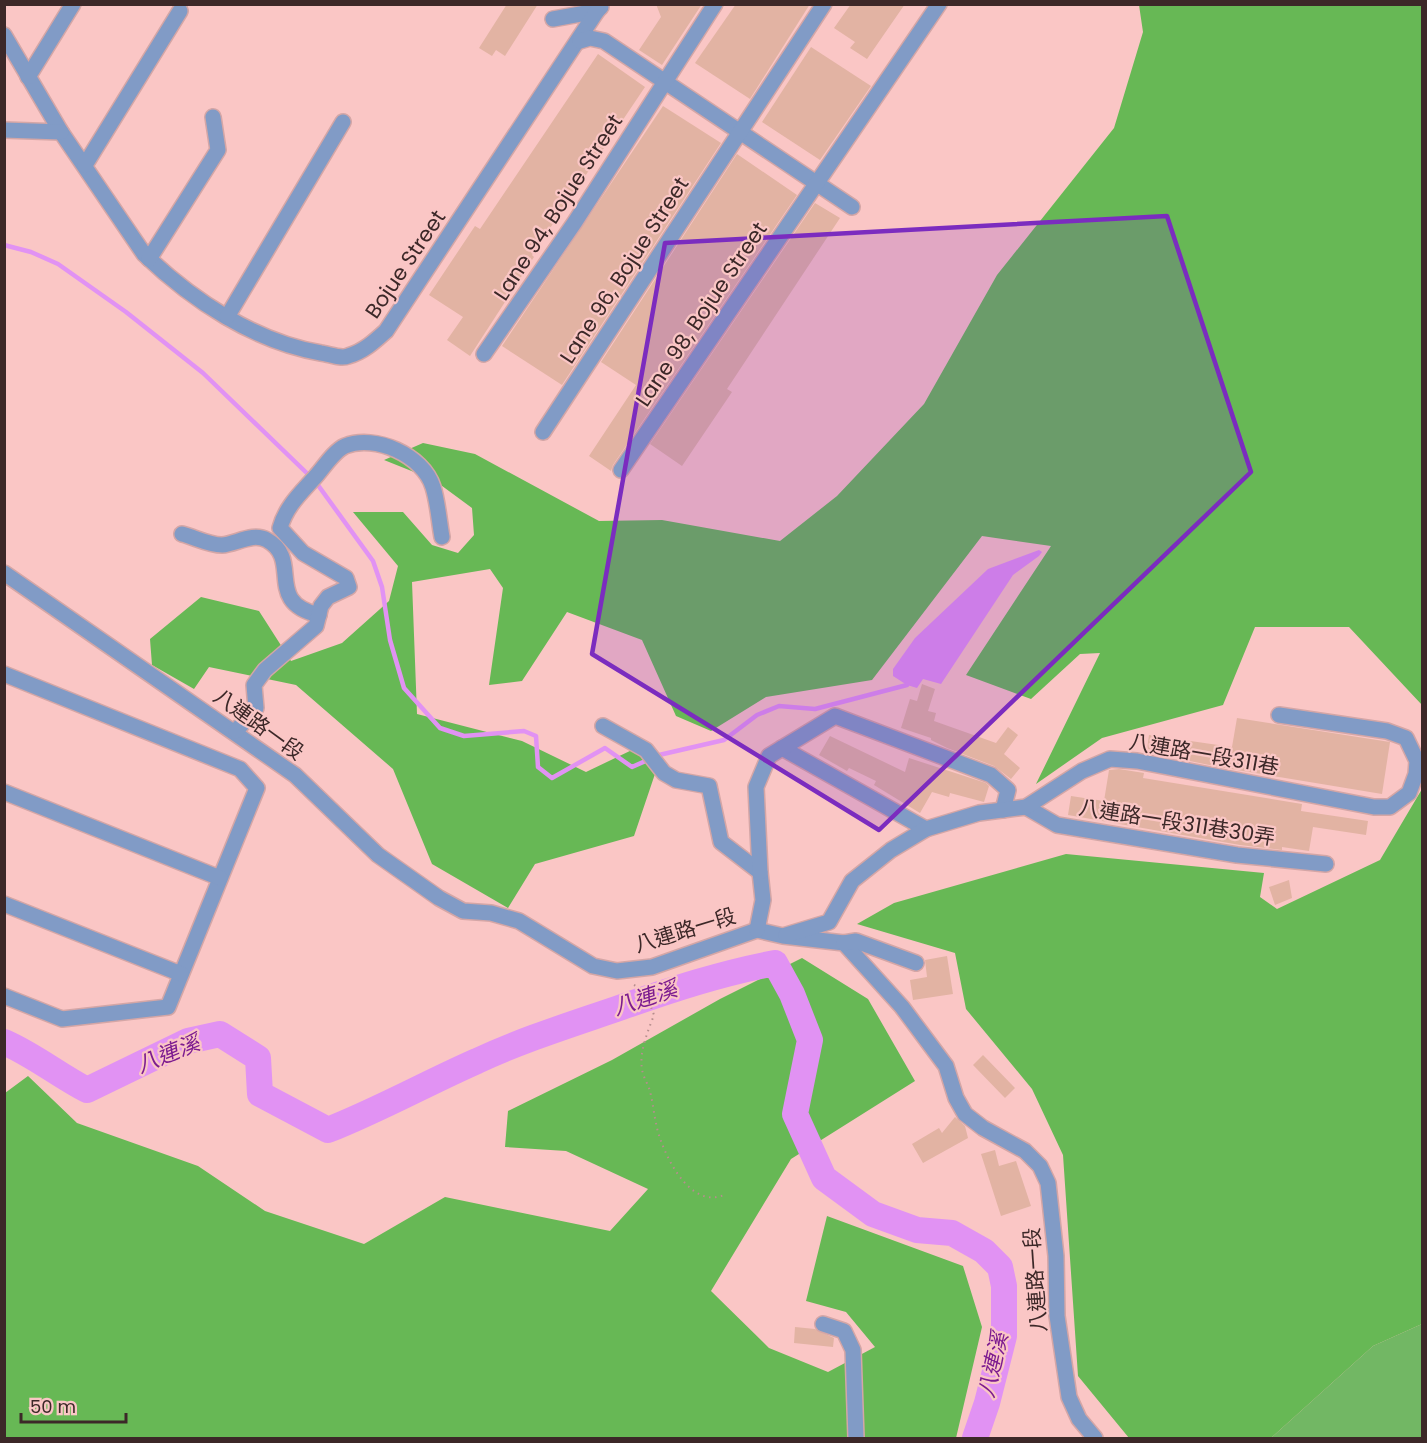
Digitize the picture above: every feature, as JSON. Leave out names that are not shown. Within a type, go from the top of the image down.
[{"type":"street","points":[[28,77],[73,4]]},
{"type":"street","name":"Lane 94, Bojue Street","points":[[484,354],[575,222],[715,4]]},
{"type":"street","name":"Lane 96, Bojue Street","points":[[543,432],[824,4]]},
{"type":"street","name":"Lane 98, Bojue Street","points":[[621,470],[815,182],[939,4]]},
{"type":"street","points":[[553,19],[600,8]]},
{"type":"street","name":"Bojue Street","points":[[4,35],[61,132],[149,259],[160,271],[227,317],[259,335],[315,352],[346,357],[369,346],[386,331],[600,8]]},
{"type":"street","points":[[85,165],[180,11]]},
{"type":"street","points":[[580,41],[590,38],[604,41],[852,207]]},
{"type":"street","points":[[149,259],[218,150],[213,117]]},
{"type":"street","points":[[227,317],[343,122]]},
{"type":"street","points":[[4,130],[61,132]]},
{"type":"street","points":[[236,731],[256,708],[254,685],[265,670],[316,626],[328,597],[349,587],[346,578],[303,553],[280,528],[284,512],[342,447],[358,443],[377,444],[409,457],[423,470],[433,485],[442,537]]},
{"type":"street","points":[[182,534],[220,545],[254,537],[266,539],[282,553],[291,602],[302,611],[319,615]]},
{"type":"street","name":"八連路一段","points":[[4,573],[236,731],[295,775],[378,855],[439,898],[462,911],[491,913],[519,921],[593,966],[617,971],[652,967],[757,930],[783,936],[844,942],[876,976],[946,1066],[956,1098],[965,1114],[983,1128],[1025,1151],[1044,1175],[1048,1183],[1051,1204],[1056,1256],[1057,1316],[1069,1397],[1079,1419],[1095,1438]]},
{"type":"street","points":[[4,674],[240,769],[257,788],[168,1007],[62,1019],[4,996]]},
{"type":"street","points":[[757,930],[763,900],[756,788],[769,756],[835,716],[991,775],[1008,790],[1003,810]]},
{"type":"street","name":"八連路一段311巷","points":[[783,936],[829,922],[852,881],[891,850],[926,829],[979,813],[1026,807],[1082,771],[1110,759],[1137,762],[1374,807],[1390,807],[1409,793],[1416,774],[1417,761],[1406,738],[1387,731],[1279,716]]},
{"type":"street","points":[[603,726],[646,750],[664,773],[676,780],[709,786],[720,842],[760,872]]},
{"type":"street","points":[[786,745],[926,829]]},
{"type":"street","points":[[4,792],[220,878]]},
{"type":"street","name":"八連路一段311巷30弄","points":[[1026,807],[1057,825],[1238,855],[1326,864]]},
{"type":"street","points":[[4,904],[182,974]]},
{"type":"street","points":[[844,942],[856,941],[916,963]]},
{"type":"street","points":[[823,1324],[834,1325],[844,1331],[853,1350],[856,1438]]},
{"type":"path","points":[[645,991],[654,1015],[648,1030],[642,1069],[650,1090],[661,1142],[676,1173],[699,1195],[714,1199],[724,1195]]},
{"type":"highlighted area","points":[[1167,216],[1251,472],[879,830],[592,654],[665,243]]},
{"type":"green space","points":[[1139,5],[1422,5],[1422,705],[1349,627],[1255,627],[1223,705],[1102,738],[1036,784],[1100,653],[1080,654],[1031,699],[966,675],[1051,546],[982,536],[872,680],[766,697],[711,731],[676,716],[642,640],[567,612],[522,681],[489,685],[503,588],[490,569],[412,582],[417,714],[522,741],[586,772],[634,749],[657,768],[634,836],[535,864],[508,908],[432,864],[393,769],[296,685],[209,667],[194,689],[152,665],[150,639],[201,597],[259,611],[291,661],[342,643],[389,601],[398,566],[353,512],[403,512],[432,545],[458,553],[474,535],[472,508],[434,480],[384,460],[423,443],[475,454],[599,521],[662,520],[780,541],[837,496],[924,404],[997,275],[1114,128],[1143,32]]},
{"type":"green space","points":[[1422,789],[1422,1324],[1373,1346],[1271,1438],[1129,1438],[1078,1376],[1063,1155],[1032,1089],[966,1009],[955,953],[857,924],[894,903],[1066,854],[1264,873],[1260,897],[1277,909],[1380,860]]},
{"type":"green space","points":[[802,958],[868,999],[915,1081],[791,1159],[711,1291],[769,1348],[828,1372],[875,1347],[846,1312],[806,1301],[827,1216],[963,1266],[982,1327],[956,1438],[5,1438],[5,1093],[28,1076],[77,1123],[198,1166],[265,1211],[364,1244],[445,1197],[610,1231],[648,1189],[566,1151],[505,1147],[508,1111],[612,1060],[720,999]]},
{"type":"green space","points":[[1422,1324],[1422,1438],[1271,1438],[1373,1346]]},
{"type":"shaded area","points":[[1039,550],[1042,552],[1039,556],[1013,575],[941,684],[923,679],[917,688],[893,676],[893,669],[915,638],[988,569]]},
{"type":"building","points":[[507,4],[538,4],[505,56],[496,50],[492,56],[479,48]]},
{"type":"building","points":[[656,4],[702,4],[662,65],[639,50],[661,17]]},
{"type":"building","points":[[736,4],[810,4],[750,99],[695,63]]},
{"type":"building","points":[[851,4],[905,4],[867,59],[850,48],[855,42],[834,28]]},
{"type":"building","points":[[811,47],[871,86],[820,160],[762,122]]},
{"type":"building","points":[[598,54],[645,87],[532,255],[534,257],[470,356],[447,340],[463,317],[429,295],[475,226],[480,229]]},
{"type":"building","points":[[663,106],[721,143],[562,385],[502,346]]},
{"type":"building","points":[[737,154],[797,195],[611,471],[589,456],[636,385],[601,362]]},
{"type":"building","points":[[815,203],[840,218],[727,389],[732,392],[682,466],[650,444]]},
{"type":"building","points":[[922,684],[935,689],[928,711],[936,713],[934,721],[996,743],[1008,727],[1018,735],[1004,754],[1020,768],[1011,779],[994,766],[947,748],[931,738],[901,728],[910,699],[917,701]]},
{"type":"building","points":[[1237,718],[1390,742],[1382,794],[1219,767],[1185,760],[1185,755],[1147,749],[1149,735],[1232,747]]},
{"type":"building","points":[[830,736],[905,772],[909,758],[986,783],[989,786],[984,802],[950,793],[949,797],[932,792],[920,813],[874,785],[876,781],[849,768],[847,771],[819,755]]},
{"type":"building","points":[[1119,769],[1144,773],[1143,778],[1302,804],[1301,811],[1368,821],[1366,835],[1313,827],[1309,851],[1282,847],[1282,850],[1240,845],[1068,815],[1071,796],[1104,801],[1109,770]]},
{"type":"building","points":[[1289,880],[1292,898],[1275,905],[1269,887]]},
{"type":"building","points":[[947,956],[953,994],[913,1000],[910,980],[927,977],[925,960]]},
{"type":"building","points":[[983,1055],[1015,1088],[1005,1098],[973,1065]]},
{"type":"building","points":[[955,1117],[965,1126],[968,1138],[923,1163],[912,1144],[939,1128],[942,1133]]},
{"type":"building","points":[[995,1150],[999,1166],[1016,1161],[1031,1206],[1001,1216],[981,1154]]},
{"type":"building","points":[[795,1327],[815,1329],[834,1338],[833,1347],[794,1343]]},
{"type":"waterway","points":[[4,245],[31,252],[58,264],[126,312],[203,373],[315,481],[373,561],[382,587],[390,640],[404,688],[440,728],[464,736],[524,731],[536,736],[538,767],[552,778],[605,748],[632,767],[659,755],[724,740],[757,715],[779,706],[815,709],[907,685]]},
{"type":"waterway","name":"八連溪","points":[[4,1042],[87,1090],[188,1041],[220,1034],[258,1058],[260,1094],[328,1130],[477,1061],[531,1039],[679,988],[775,963],[792,994],[810,1040],[795,1114],[824,1178],[873,1214],[917,1230],[952,1233],[984,1251],[1000,1267],[1004,1286],[1004,1336],[987,1403],[975,1438]]}]
